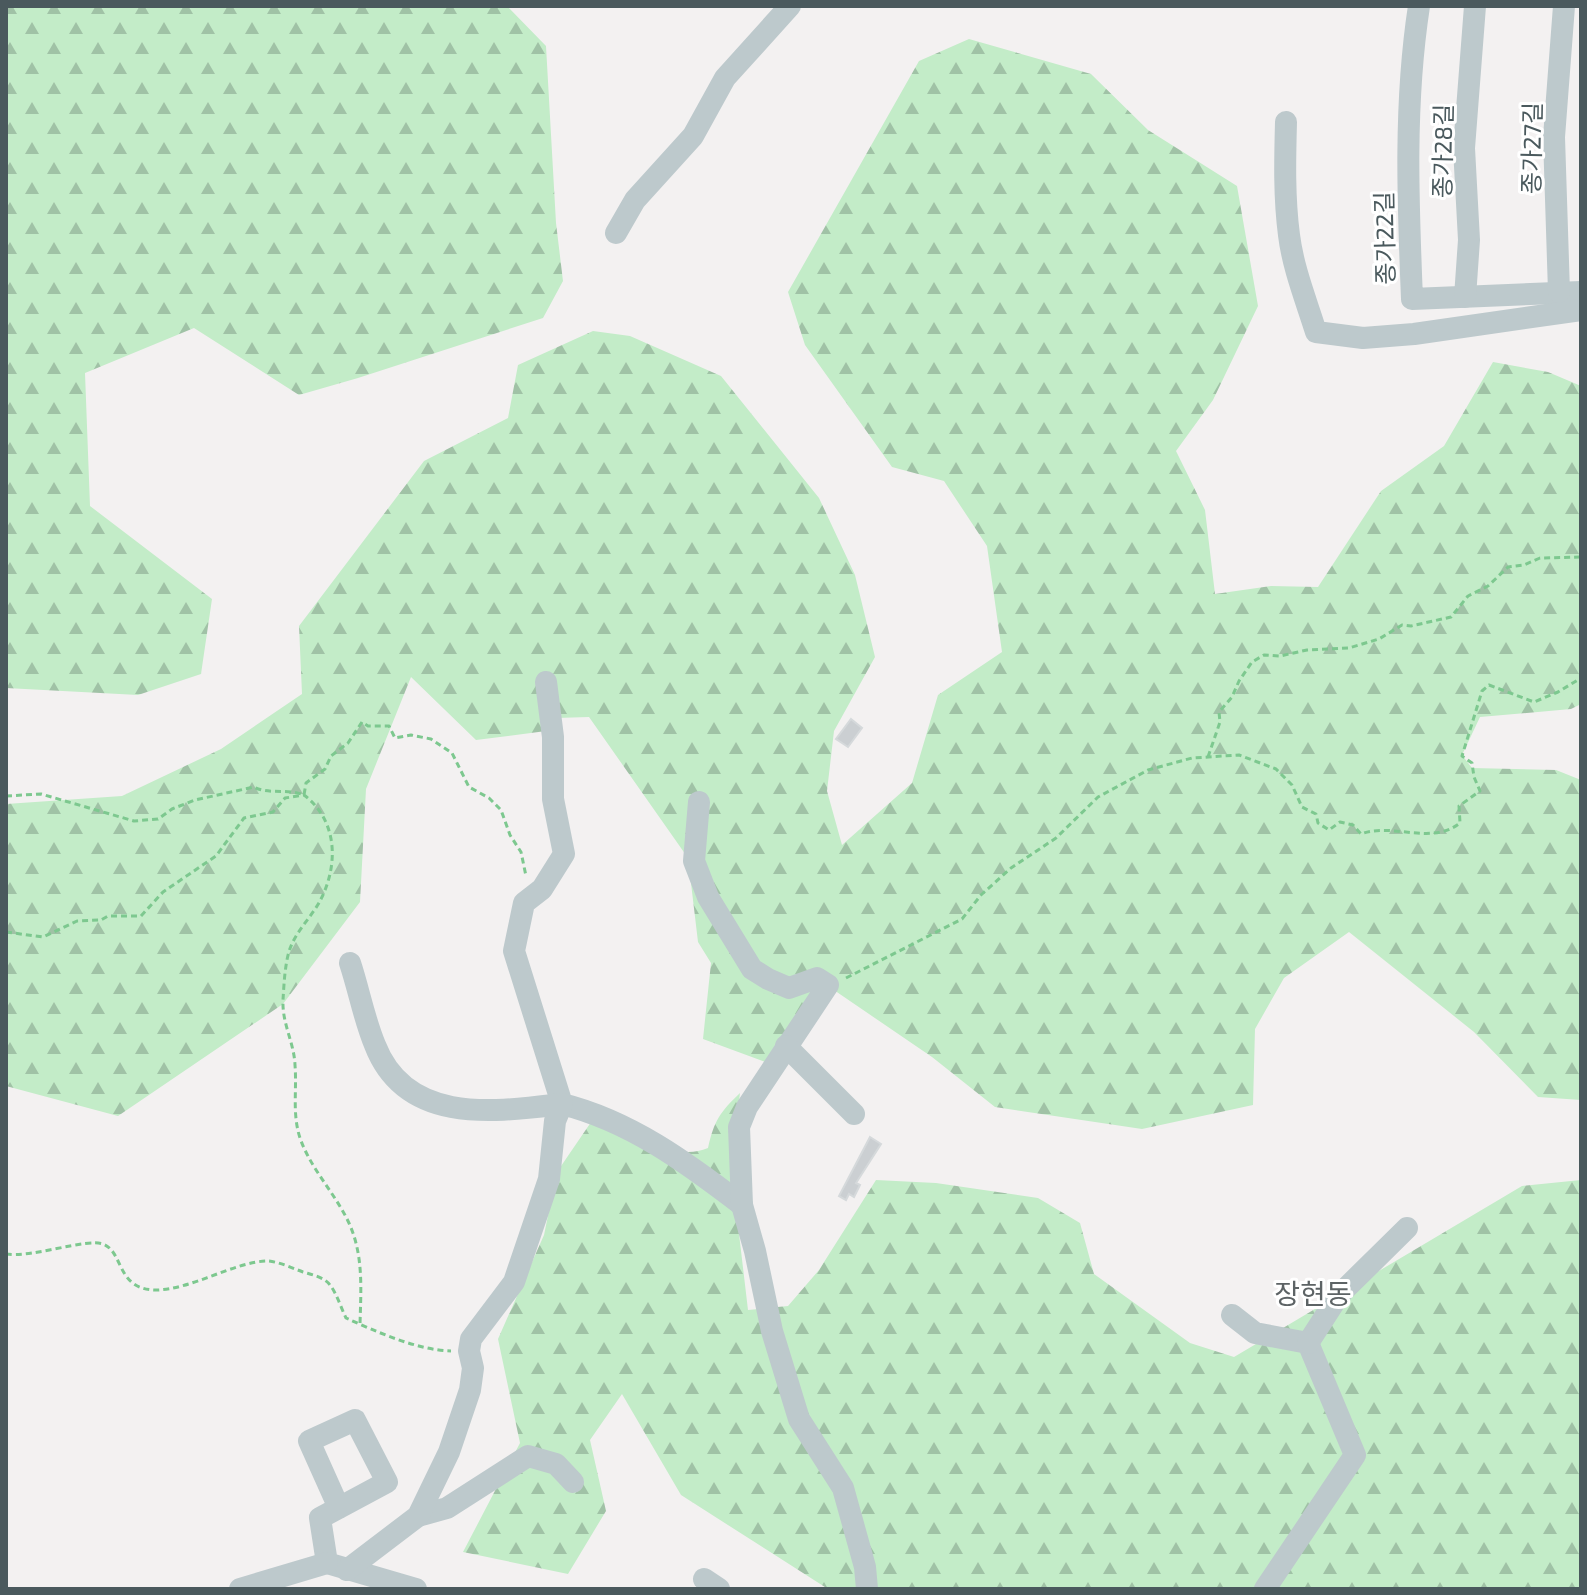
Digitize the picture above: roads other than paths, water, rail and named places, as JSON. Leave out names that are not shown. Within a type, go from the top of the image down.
[{"type":"street","points":[[616,233],[635,200],[693,136],[725,78],[790,6]]},
{"type":"street","name":"종가22길","points":[[1419,6],[1411,58],[1409,173],[1412,299],[1570,292]]},
{"type":"street","name":"종가28길","points":[[1465,297],[1469,240],[1464,148],[1475,6]]},
{"type":"street","name":"종가27길","points":[[1564,6],[1554,137],[1570,292]]},
{"type":"street","points":[[1286,122],[1285,184],[1289,238],[1316,332],[1363,338],[1581,310]]},
{"type":"street","points":[[418,1516],[449,1452],[462,1415],[473,1368],[469,1351],[471,1339],[514,1282],[549,1179],[555,1121],[562,1104],[514,951],[524,903],[542,889],[564,854],[553,799],[553,737],[546,682]]},
{"type":"street","points":[[699,802],[694,861],[708,897],[752,969],[789,988],[817,978],[828,985],[747,1107],[739,1127],[742,1205],[799,1419],[843,1488],[865,1567],[867,1589]]},
{"type":"street","points":[[350,963],[375,1046],[388,1072],[412,1092],[462,1111],[499,1112],[562,1104],[593,1112],[675,1153],[742,1205]]},
{"type":"street","points":[[786,1046],[854,1114]]},
{"type":"street","points":[[1308,1343],[1339,1295],[1407,1228]]},
{"type":"street","points":[[1232,1315],[1255,1333],[1308,1343]]},
{"type":"street","points":[[1265,1589],[1355,1455],[1308,1343]]},
{"type":"street","points":[[240,1589],[337,1567],[418,1516],[447,1508],[528,1456],[556,1464],[573,1482]]},
{"type":"street","points":[[337,1567],[320,1518],[339,1508]]},
{"type":"street","points":[[337,1567],[416,1589]]},
{"type":"district","name":"장현동","points":[[1313,1293]]}]
